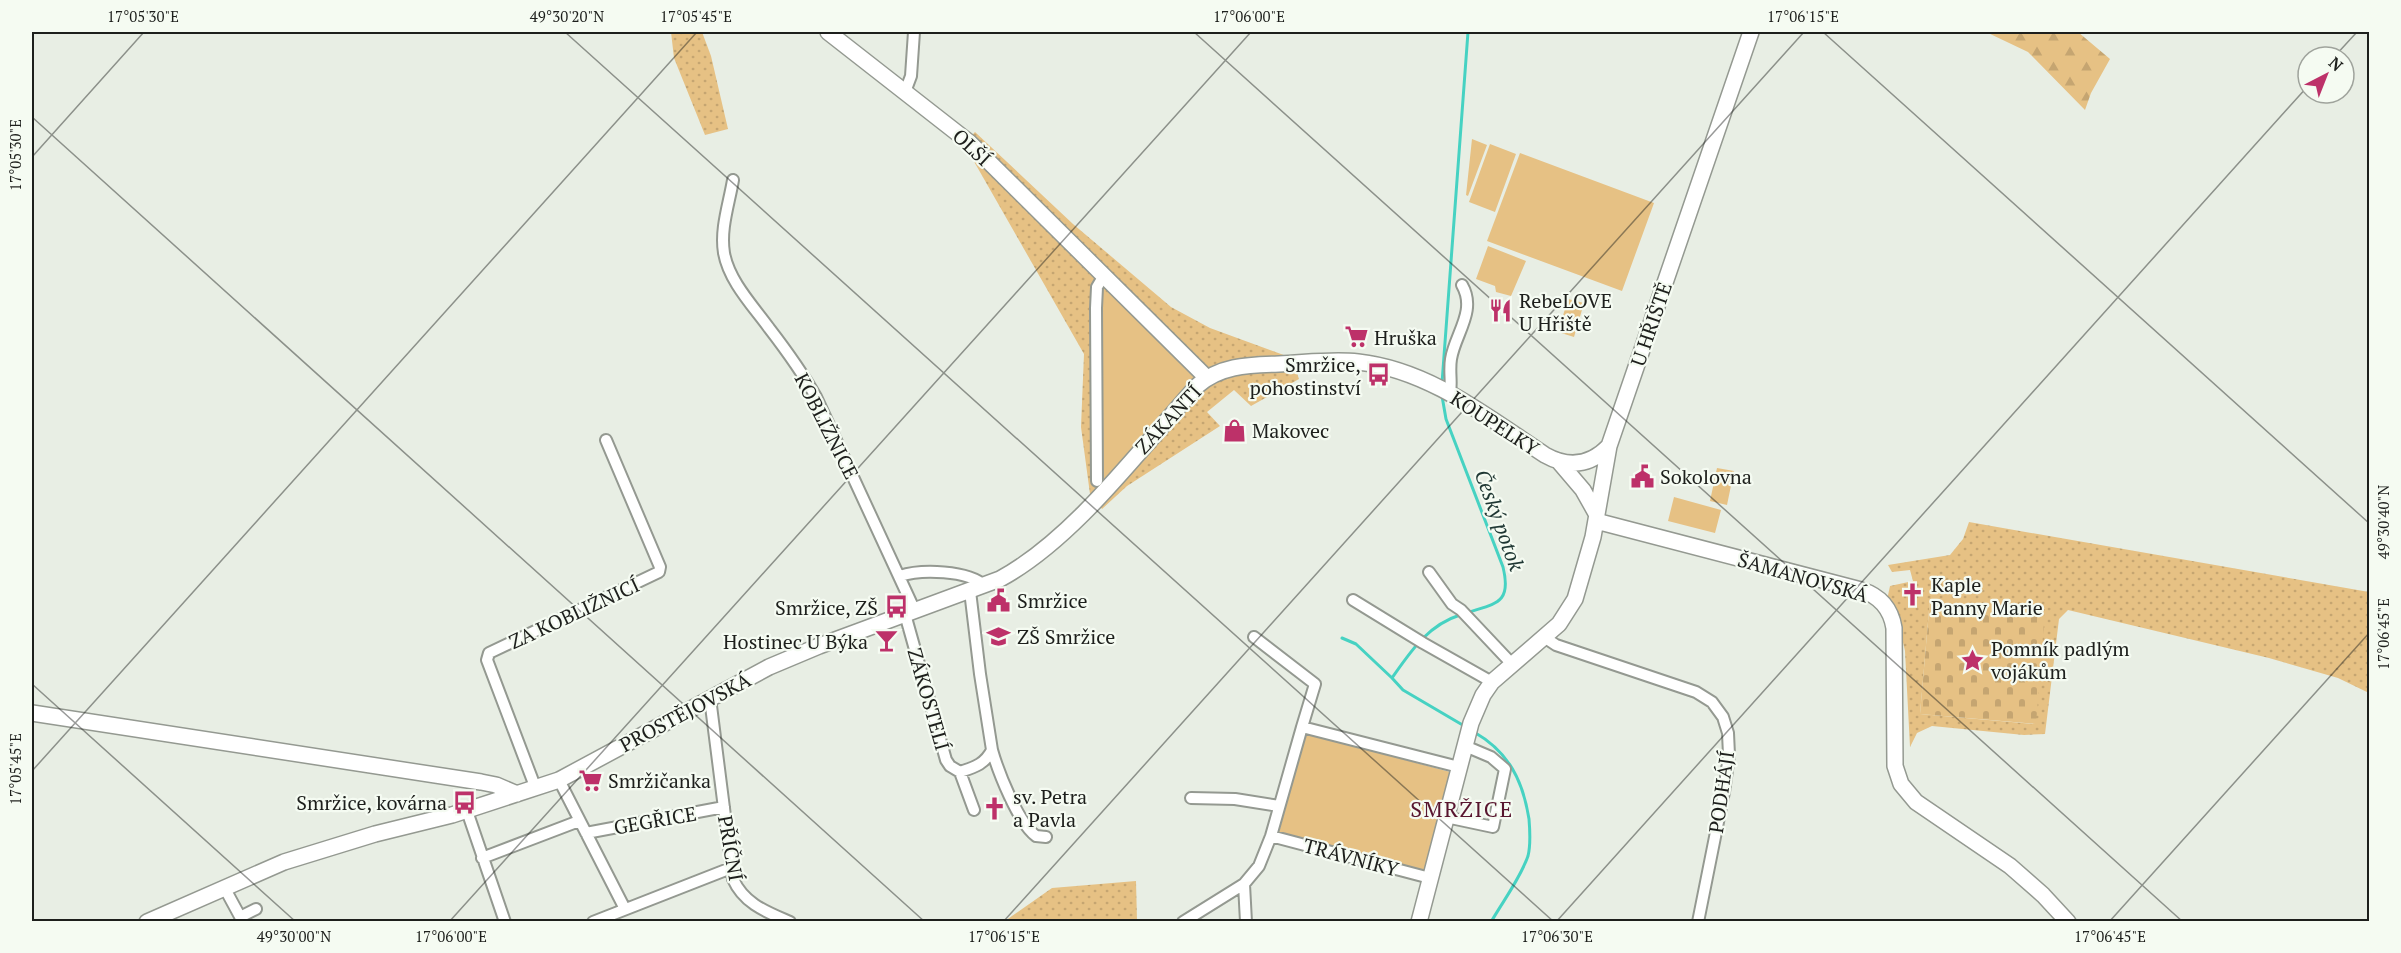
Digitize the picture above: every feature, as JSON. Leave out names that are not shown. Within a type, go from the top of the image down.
[{"type":"street","name":"OLŠÍ","points":[[828,32],[970,143],[1207,378]]},
{"type":"street","points":[[905,92],[911,76],[914,32]]},
{"type":"street","name":"U HŘIŠTĚ","points":[[1609,446],[1751,32]]},
{"type":"street","name":"KOBLIŽNICE","points":[[733,180],[723,231],[724,255],[728,267],[743,293],[804,375],[816,397],[900,576],[910,613]]},
{"type":"street","points":[[1097,481],[1096,308],[1097,287],[1103,277]]},
{"type":"street","points":[[1448,392],[1452,355],[1467,316],[1466,292],[1462,285]]},
{"type":"street","name":"ZÁKANTÍ","points":[[978,588],[1018,569],[1069,526],[1207,378],[1218,372],[1242,366],[1354,362],[1387,369],[1431,383]]},
{"type":"street","name":"KOUPELKY","points":[[1431,383],[1560,463],[1583,490],[1596,518]]},
{"type":"street","name":"ZA KOBLIŽNICÍ","points":[[536,789],[488,660],[489,653],[656,576],[659,572],[660,567],[606,440]]},
{"type":"street","points":[[1419,921],[1471,723],[1483,694],[1511,663],[1563,620],[1575,599],[1591,547],[1609,446]]},
{"type":"street","name":"KOUPELKY","points":[[1560,463],[1587,462],[1597,457],[1609,446]]},
{"type":"street","name":"ŠAMANOVSKÁ","points":[[1596,518],[1861,590],[1879,600],[1891,615],[1894,634],[1895,766],[1901,784],[1916,802],[2010,866],[2068,921]]},
{"type":"street","points":[[900,576],[929,572],[969,576],[977,579],[980,674],[992,750],[1001,779],[1027,826],[1036,836],[1046,837]]},
{"type":"street","points":[[1429,572],[1452,604],[1511,663]]},
{"type":"street","name":"PROSTĚJOVSKÁ","points":[[147,921],[284,862],[352,841],[467,811],[559,780],[755,674],[799,654],[978,588]]},
{"type":"street","points":[[1353,600],[1492,682]]},
{"type":"street","name":"ZÁKOSTELÍ","points":[[910,613],[946,760],[950,766],[960,772],[980,765],[992,750]]},
{"type":"street","points":[[1183,921],[1244,884],[1259,866],[1272,836],[1315,684],[1254,637]]},
{"type":"street","name":"PODHÁJÍ","points":[[1544,637],[1556,645],[1696,692],[1712,702],[1723,717],[1728,740],[1728,767],[1698,921]]},
{"type":"street","name":"PŘÍČNÍ","points":[[710,698],[733,879],[742,894],[768,917],[790,921]]},
{"type":"street","points":[[32,713],[481,782],[505,788],[517,794]]},
{"type":"street","points":[[1302,727],[1459,767]]},
{"type":"street","points":[[1446,817],[1493,828],[1505,769],[1491,757],[1466,743]]},
{"type":"street","points":[[960,772],[974,810]]},
{"type":"street","name":"GEGŘICE","points":[[559,780],[625,909]]},
{"type":"street","points":[[1191,798],[1235,799],[1280,806]]},
{"type":"street","name":"GEGŘICE","points":[[586,833],[724,807]]},
{"type":"street","points":[[467,811],[505,921]]},
{"type":"street","points":[[482,858],[579,821]]},
{"type":"street","name":"TRÁVNÍKY","points":[[1272,836],[1430,878]]},
{"type":"street","points":[[593,921],[731,868]]},
{"type":"street","points":[[1244,884],[1246,921]]},
{"type":"street","points":[[224,887],[242,919],[256,909]]},
{"type":"green space","points":[[671,32],[702,32],[711,56],[728,129],[705,135],[674,58]]},
{"type":"green space","points":[[1986,32],[2078,32],[2110,59],[2091,93],[2085,110],[2028,52]]},
{"type":"green space","points":[[975,132],[1073,224],[1171,307],[1210,328],[1292,358],[1299,379],[1251,406],[1234,390],[1207,412],[1220,426],[1127,486],[1102,509],[1090,494],[1081,427],[1084,354],[964,144]]},
{"type":"green space","points":[[1472,139],[1487,145],[1468,196],[1466,195]]},
{"type":"green space","points":[[1490,144],[1516,154],[1495,212],[1469,202]]},
{"type":"green space","points":[[1520,153],[1654,203],[1622,291],[1487,241]]},
{"type":"green space","points":[[1488,246],[1526,261],[1511,296],[1496,292],[1495,286],[1476,279]]},
{"type":"green space","points":[[1113,295],[1194,374],[1196,381],[1107,480],[1104,476],[1102,318],[1106,298]]},
{"type":"green space","points":[[1568,299],[1584,303],[1574,337],[1558,332]]},
{"type":"green space","points":[[1717,468],[1734,471],[1727,505],[1710,501]]},
{"type":"green space","points":[[1674,497],[1721,510],[1715,533],[1668,521]]},
{"type":"green space","points":[[1969,522],[2369,592],[2369,693],[2338,678],[2269,658],[2068,610],[2059,619],[2045,734],[2024,735],[1932,726],[1917,733],[1910,747],[1905,651],[1901,634],[1887,600],[1890,586],[1913,581],[1910,570],[1892,572],[1888,565],[1950,555],[1963,539]],"holes":[[[1930,599],[2035,724],[1920,714]]]},
{"type":"green space","points":[[1930,599],[2045,609],[2036,724],[1920,714]]},
{"type":"green space","points":[[1306,733],[1450,772],[1424,871],[1279,832]]},
{"type":"green space","points":[[1136,881],[1137,921],[1005,921],[1052,888]]},
{"type":"waterway","name":"Český potok","points":[[1442,383],[1468,32]]},
{"type":"waterway","name":"Český potok","points":[[1442,396],[1446,419],[1503,567],[1505,579],[1505,588],[1499,600],[1466,613]]},
{"type":"waterway","name":"Český potok","points":[[1460,615],[1429,632],[1413,649],[1392,678],[1403,690],[1466,727]]},
{"type":"waterway","points":[[1342,638],[1356,644],[1392,678]]},
{"type":"waterway","name":"Český potok","points":[[1474,732],[1497,749],[1512,769],[1523,792],[1529,819],[1530,842],[1525,865],[1491,922]]},
{"type":"place","name":"RebeLOVE U Hřiště","points":[[1501,311]]},
{"type":"place","name":"Hruška","points":[[1356,337]]},
{"type":"place","name":"Smržice, pohostinství","points":[[1379,375]]},
{"type":"place","name":"Makovec","points":[[1234,430]]},
{"type":"place","name":"Sokolovna","points":[[1642,476]]},
{"type":"place","name":"Kaple Panny Marie","points":[[1913,595]]},
{"type":"place","name":"Smržice","points":[[999,600]]},
{"type":"place","name":"Smržice, ZŠ","points":[[896,607]]},
{"type":"place","name":"ZŠ Smržice","points":[[999,636]]},
{"type":"place","name":"Hostinec U Býka","points":[[886,641]]},
{"type":"place","name":"Pomník padlým vojákům","points":[[1973,660]]},
{"type":"place","name":"Smržičanka","points":[[590,780]]},
{"type":"place","name":"Smržice, kovárna","points":[[465,802]]},
{"type":"place","name":"sv. Petra a Pavla","points":[[995,808]]},
{"type":"district","name":"SMRŽICE","points":[[1462,808]]}]
